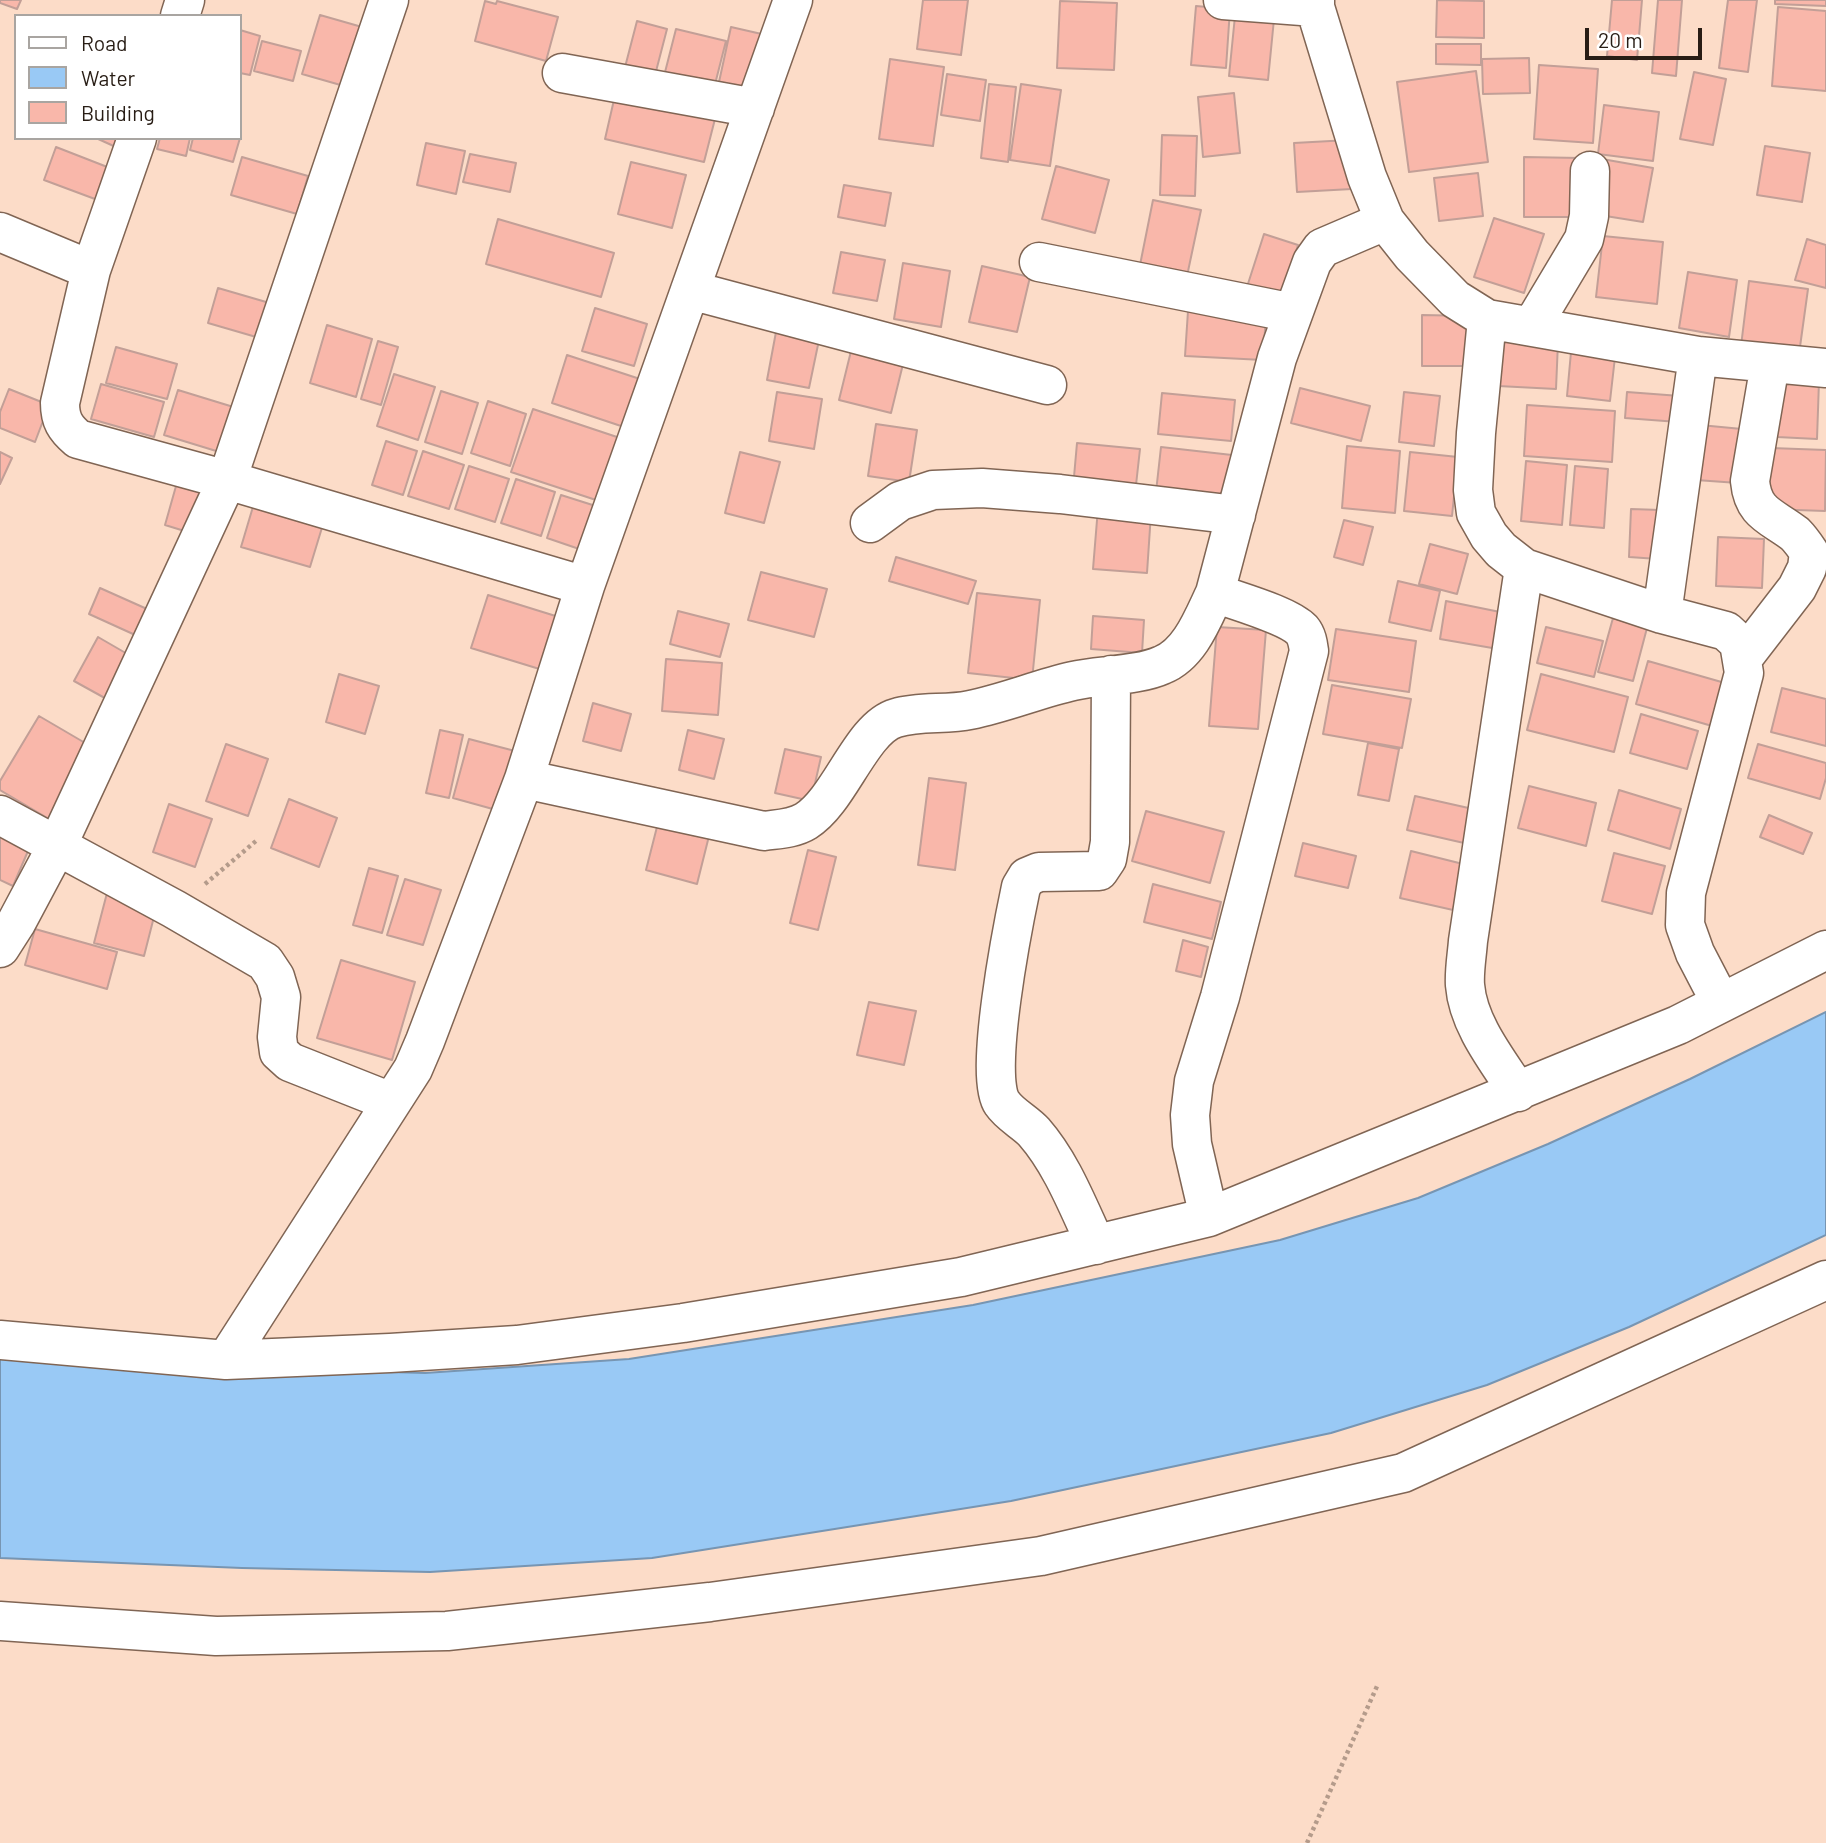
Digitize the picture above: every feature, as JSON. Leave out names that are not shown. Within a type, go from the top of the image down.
[{"type":"street","points":[[0,948],[57,846],[227,480],[389,0]]},
{"type":"street","points":[[226,1360],[413,1069],[425,1041],[524,779],[585,586],[793,0]]},
{"type":"street","points":[[1223,0],[1315,3],[1367,177],[1385,221],[1412,255],[1455,299],[1487,319],[1698,356],[1826,368]]},
{"type":"street","points":[[562,73],[754,108]]},
{"type":"street","points":[[136,140],[91,270],[60,403],[60,416],[66,429],[78,439],[227,480],[585,586]]},
{"type":"street","points":[[1532,326],[1584,239],[1589,216],[1591,171]]},
{"type":"street","points":[[524,779],[746,828],[764,831],[780,829],[808,820],[833,794],[880,726],[893,719],[966,711],[1073,681],[1163,665],[1179,654],[1198,629],[1215,593],[1277,358],[1312,262],[1322,248],[1385,221]]},
{"type":"street","points":[[0,232],[91,270]]},
{"type":"street","points":[[1039,262],[1293,313]]},
{"type":"street","points":[[690,290],[1047,385]]},
{"type":"street","points":[[1487,319],[1473,490],[1476,513],[1489,536],[1501,550],[1524,568],[1662,614],[1726,631],[1739,643],[1744,673],[1686,893],[1685,925],[1695,953],[1721,1003]]},
{"type":"street","points":[[1662,614],[1698,356]]},
{"type":"street","points":[[1743,658],[1797,588],[1807,568],[1809,552],[1796,535],[1774,522],[1761,510],[1752,496],[1750,481],[1770,364]]},
{"type":"street","points":[[870,523],[901,501],[933,490],[982,488],[1060,494],[1236,515]]},
{"type":"street","points":[[1518,1092],[1479,1031],[1465,985],[1468,941],[1524,568]]},
{"type":"street","points":[[1209,1217],[1192,1144],[1190,1115],[1194,1081],[1220,997],[1309,651],[1303,631],[1289,621],[1215,593]]},
{"type":"street","points":[[1096,1245],[1063,1176],[1045,1148],[1034,1132],[1002,1103],[995,1083],[995,1051],[1021,887],[1027,877],[1039,872],[1099,871],[1107,859],[1110,842],[1111,675]]},
{"type":"street","points":[[0,815],[265,961],[275,977],[281,997],[277,1037],[279,1052],[290,1062],[391,1102]]},
{"type":"street","points":[[0,1340],[226,1360],[517,1345],[683,1323],[961,1277],[1209,1217],[1678,1025],[1826,950]]},
{"type":"street","points":[[0,1621],[216,1636],[447,1631],[710,1602],[1041,1556],[1403,1473],[1826,1280]]},
{"type":"path","points":[[174,909],[256,841]]},
{"type":"path","points":[[1307,1843],[1378,1684]]},
{"type":"water","points":[[1826,1012],[1826,1235],[1629,1327],[1487,1385],[1331,1433],[1011,1501],[652,1558],[430,1572],[242,1568],[0,1558],[0,1357],[425,1373],[629,1359],[973,1305],[1280,1240],[1418,1198],[1548,1144],[1690,1079]]},
{"type":"building","points":[[0,0],[21,0],[17,9],[0,3]]},
{"type":"building","points":[[923,0],[968,0],[961,55],[917,49]]},
{"type":"building","points":[[1437,0],[1484,1],[1484,38],[1436,37]]},
{"type":"building","points":[[1612,0],[1642,0],[1637,60],[1607,56]]},
{"type":"building","points":[[1658,0],[1682,0],[1676,76],[1652,73]]},
{"type":"building","points":[[1728,0],[1757,0],[1748,72],[1719,68]]},
{"type":"building","points":[[1775,0],[1826,0],[1826,6],[1775,4]]},
{"type":"building","points":[[485,1],[496,4],[497,1],[558,17],[546,61],[475,41]]},
{"type":"building","points":[[1060,1],[1117,3],[1114,70],[1057,68]]},
{"type":"building","points":[[1196,6],[1230,9],[1226,68],[1191,65]]},
{"type":"building","points":[[1236,6],[1275,9],[1268,80],[1229,76]]},
{"type":"building","points":[[1778,7],[1826,11],[1826,91],[1772,86]]},
{"type":"building","points":[[320,15],[362,27],[344,86],[302,74]]},
{"type":"building","points":[[637,21],[667,29],[654,79],[624,71]]},
{"type":"building","points":[[731,27],[766,35],[753,90],[719,82]]},
{"type":"building","points":[[676,29],[726,41],[712,96],[662,84]]},
{"type":"building","points":[[242,31],[260,36],[250,75],[242,73]]},
{"type":"building","points":[[262,41],[301,51],[293,81],[254,71]]},
{"type":"building","points":[[1436,44],[1481,44],[1481,65],[1436,64]]},
{"type":"building","points":[[1529,58],[1530,93],[1483,94],[1482,59]]},
{"type":"building","points":[[890,59],[944,67],[933,146],[879,139]]},
{"type":"building","points":[[1539,65],[1598,69],[1593,143],[1534,139]]},
{"type":"building","points":[[1476,71],[1488,162],[1409,172],[1397,82]]},
{"type":"building","points":[[1694,72],[1726,79],[1713,145],[1680,139]]},
{"type":"building","points":[[947,74],[986,80],[980,121],[941,115]]},
{"type":"building","points":[[989,84],[1016,87],[1008,162],[981,158]]},
{"type":"building","points":[[1021,84],[1061,90],[1050,166],[1010,160]]},
{"type":"building","points":[[616,91],[716,115],[704,162],[605,139]]},
{"type":"building","points":[[1234,93],[1240,153],[1203,157],[1198,97]]},
{"type":"building","points":[[1604,105],[1659,112],[1653,161],[1598,154]]},
{"type":"building","points":[[1162,135],[1197,136],[1195,196],[1160,195]]},
{"type":"building","points":[[100,140],[121,140],[118,148]]},
{"type":"building","points":[[159,140],[190,140],[186,156],[157,149]]},
{"type":"building","points":[[192,140],[239,140],[233,162],[190,150]]},
{"type":"building","points":[[1349,140],[1352,189],[1297,192],[1294,143]]},
{"type":"building","points":[[426,143],[465,151],[456,194],[417,185]]},
{"type":"building","points":[[1765,146],[1810,153],[1802,202],[1757,195]]},
{"type":"building","points":[[56,147],[115,170],[103,202],[44,180]]},
{"type":"building","points":[[470,154],[516,163],[510,192],[463,182]]},
{"type":"building","points":[[242,157],[308,176],[297,214],[231,195]]},
{"type":"building","points":[[1524,157],[1581,158],[1581,217],[1524,217]]},
{"type":"building","points":[[1602,159],[1653,168],[1643,222],[1593,214]]},
{"type":"building","points":[[631,162],[686,175],[672,228],[618,214]]},
{"type":"building","points":[[1056,166],[1109,180],[1095,233],[1042,219]]},
{"type":"building","points":[[1478,173],[1483,216],[1439,221],[1434,178]]},
{"type":"building","points":[[844,185],[891,193],[885,226],[838,217]]},
{"type":"building","points":[[1153,200],[1201,210],[1187,276],[1140,265]]},
{"type":"building","points":[[1494,218],[1544,234],[1524,293],[1474,277]]},
{"type":"building","points":[[498,219],[614,253],[601,297],[486,264]]},
{"type":"building","points":[[1264,234],[1298,245],[1281,301],[1246,290]]},
{"type":"building","points":[[1603,236],[1663,242],[1657,304],[1596,297]]},
{"type":"building","points":[[1807,239],[1826,245],[1826,288],[1795,280]]},
{"type":"building","points":[[841,252],[885,260],[877,301],[833,293]]},
{"type":"building","points":[[903,263],[950,271],[941,327],[894,319]]},
{"type":"building","points":[[982,266],[1030,277],[1017,332],[969,322]]},
{"type":"building","points":[[1688,272],[1737,280],[1729,337],[1679,328]]},
{"type":"building","points":[[1749,281],[1808,289],[1799,354],[1741,346]]},
{"type":"building","points":[[218,288],[273,304],[263,339],[208,323]]},
{"type":"building","points":[[595,308],[647,324],[634,366],[582,351]]},
{"type":"building","points":[[1188,311],[1266,315],[1263,360],[1185,356]]},
{"type":"building","points":[[1422,315],[1471,316],[1471,366],[1422,366]]},
{"type":"building","points":[[327,325],[372,339],[356,397],[310,383]]},
{"type":"building","points":[[776,332],[819,340],[809,388],[767,380]]},
{"type":"building","points":[[1499,340],[1558,342],[1556,389],[1498,386]]},
{"type":"building","points":[[378,341],[398,347],[381,405],[361,399]]},
{"type":"building","points":[[116,347],[177,364],[167,399],[106,383]]},
{"type":"building","points":[[852,347],[904,360],[891,413],[839,400]]},
{"type":"building","points":[[1571,352],[1615,357],[1610,401],[1567,396]]},
{"type":"building","points":[[567,355],[640,379],[624,427],[552,403]]},
{"type":"building","points":[[394,374],[435,387],[418,440],[377,426]]},
{"type":"building","points":[[1780,380],[1819,381],[1817,439],[1777,437]]},
{"type":"building","points":[[101,384],[164,402],[154,437],[91,419]]},
{"type":"building","points":[[1300,388],[1370,406],[1361,441],[1291,423]]},
{"type":"building","points":[[9,389],[49,405],[35,442],[0,428],[0,412]]},
{"type":"building","points":[[178,390],[240,409],[226,454],[164,435]]},
{"type":"building","points":[[441,391],[478,403],[462,454],[425,442]]},
{"type":"building","points":[[777,392],[822,399],[814,449],[769,441]]},
{"type":"building","points":[[1404,392],[1440,396],[1434,446],[1399,442]]},
{"type":"building","points":[[1627,392],[1680,396],[1678,422],[1625,418]]},
{"type":"building","points":[[1162,393],[1235,400],[1231,441],[1158,434]]},
{"type":"building","points":[[488,401],[526,414],[510,466],[471,453]]},
{"type":"building","points":[[1527,405],[1615,411],[1612,462],[1524,456]]},
{"type":"building","points":[[533,409],[620,438],[599,501],[511,472]]},
{"type":"building","points":[[876,424],[917,430],[909,482],[868,476]]},
{"type":"building","points":[[1700,425],[1742,429],[1738,483],[1696,480]]},
{"type":"building","points":[[386,441],[417,451],[403,495],[372,485]]},
{"type":"building","points":[[1077,443],[1140,449],[1135,494],[1073,488]]},
{"type":"building","points":[[1347,446],[1400,451],[1395,513],[1342,508]]},
{"type":"building","points":[[1161,447],[1232,455],[1227,501],[1156,492]]},
{"type":"building","points":[[1771,448],[1826,450],[1825,511],[1769,509]]},
{"type":"building","points":[[423,451],[464,465],[449,509],[408,496]]},
{"type":"building","points":[[0,452],[12,458],[0,484]]},
{"type":"building","points":[[740,452],[780,462],[764,523],[725,513]]},
{"type":"building","points":[[1410,452],[1458,457],[1452,516],[1404,511]]},
{"type":"building","points":[[1526,461],[1567,465],[1562,525],[1521,521]]},
{"type":"building","points":[[469,466],[509,479],[495,522],[455,509]]},
{"type":"building","points":[[1575,466],[1608,469],[1604,528],[1570,525]]},
{"type":"building","points":[[178,479],[205,486],[191,533],[165,525]]},
{"type":"building","points":[[516,479],[555,492],[541,536],[501,523]]},
{"type":"building","points":[[561,495],[602,508],[588,552],[547,538]]},
{"type":"building","points":[[255,500],[324,521],[310,567],[241,547]]},
{"type":"building","points":[[1098,508],[1151,513],[1147,573],[1093,569]]},
{"type":"building","points":[[1631,509],[1660,510],[1658,559],[1629,557]]},
{"type":"building","points":[[1344,520],[1373,527],[1363,565],[1334,557]]},
{"type":"building","points":[[1718,537],[1764,539],[1762,588],[1716,586]]},
{"type":"building","points":[[1430,544],[1468,554],[1457,594],[1419,584]]},
{"type":"building","points":[[896,557],[976,581],[968,604],[889,581]]},
{"type":"building","points":[[761,572],[827,589],[814,637],[748,620]]},
{"type":"building","points":[[1398,581],[1440,591],[1431,631],[1389,622]]},
{"type":"building","points":[[100,588],[156,613],[144,639],[89,614]]},
{"type":"building","points":[[977,593],[1040,600],[1032,680],[968,673]]},
{"type":"building","points":[[488,595],[562,618],[546,671],[471,648]]},
{"type":"building","points":[[1446,601],[1505,613],[1498,649],[1440,639]]},
{"type":"building","points":[[678,611],[729,624],[720,657],[670,644]]},
{"type":"building","points":[[1093,616],[1144,620],[1142,653],[1091,649]]},
{"type":"building","points":[[1613,618],[1647,628],[1633,681],[1598,672]]},
{"type":"building","points":[[1217,627],[1266,630],[1258,729],[1209,726]]},
{"type":"building","points":[[1546,627],[1603,641],[1594,677],[1537,663]]},
{"type":"building","points":[[1336,629],[1416,641],[1409,692],[1328,680]]},
{"type":"building","points":[[98,637],[136,659],[112,702],[74,681]]},
{"type":"building","points":[[666,659],[722,663],[718,715],[662,711]]},
{"type":"building","points":[[1648,661],[1732,685],[1719,728],[1636,704]]},
{"type":"building","points":[[339,674],[379,686],[365,734],[326,722]]},
{"type":"building","points":[[1541,674],[1628,697],[1614,752],[1527,730]]},
{"type":"building","points":[[1332,685],[1411,699],[1402,748],[1323,734]]},
{"type":"building","points":[[1782,688],[1826,699],[1826,746],[1771,732]]},
{"type":"building","points":[[593,703],[631,714],[621,751],[583,741]]},
{"type":"building","points":[[1641,714],[1698,731],[1687,769],[1630,753]]},
{"type":"building","points":[[39,716],[92,747],[49,819],[0,790],[0,781]]},
{"type":"building","points":[[440,730],[463,735],[449,798],[426,793]]},
{"type":"building","points":[[688,730],[724,739],[714,779],[679,770]]},
{"type":"building","points":[[469,739],[515,751],[500,811],[453,798]]},
{"type":"building","points":[[1368,743],[1399,749],[1389,801],[1358,795]]},
{"type":"building","points":[[226,744],[268,759],[248,816],[206,801]]},
{"type":"building","points":[[1758,744],[1826,763],[1826,778],[1820,799],[1748,778]]},
{"type":"building","points":[[785,749],[821,757],[811,801],[775,793]]},
{"type":"building","points":[[929,778],[966,783],[955,870],[918,865]]},
{"type":"building","points":[[1529,786],[1596,803],[1586,846],[1518,828]]},
{"type":"building","points":[[1619,790],[1681,809],[1670,849],[1608,830]]},
{"type":"building","points":[[1415,796],[1473,809],[1464,843],[1407,830]]},
{"type":"building","points":[[289,799],[337,818],[319,867],[271,848]]},
{"type":"building","points":[[169,804],[212,819],[195,867],[153,852]]},
{"type":"building","points":[[1146,811],[1224,832],[1210,883],[1132,861]]},
{"type":"building","points":[[1769,815],[1812,833],[1803,854],[1760,837]]},
{"type":"building","points":[[659,819],[710,832],[697,884],[646,870]]},
{"type":"building","points":[[0,830],[31,844],[13,886],[0,880]]},
{"type":"building","points":[[1303,843],[1356,856],[1348,888],[1295,876]]},
{"type":"building","points":[[808,850],[836,857],[818,930],[790,923]]},
{"type":"building","points":[[1411,851],[1463,864],[1453,910],[1400,898]]},
{"type":"building","points":[[1614,853],[1665,866],[1652,914],[1602,901]]},
{"type":"building","points":[[369,868],[398,876],[382,933],[353,925]]},
{"type":"building","points":[[405,879],[441,890],[423,945],[387,935]]},
{"type":"building","points":[[1153,884],[1221,902],[1212,939],[1144,922]]},
{"type":"building","points":[[107,893],[157,905],[144,956],[94,943]]},
{"type":"building","points":[[35,929],[117,952],[107,989],[25,965]]},
{"type":"building","points":[[1183,940],[1208,947],[1201,977],[1176,971]]},
{"type":"building","points":[[341,960],[415,982],[392,1060],[317,1038]]},
{"type":"building","points":[[869,1002],[916,1011],[904,1065],[857,1055]]}]
